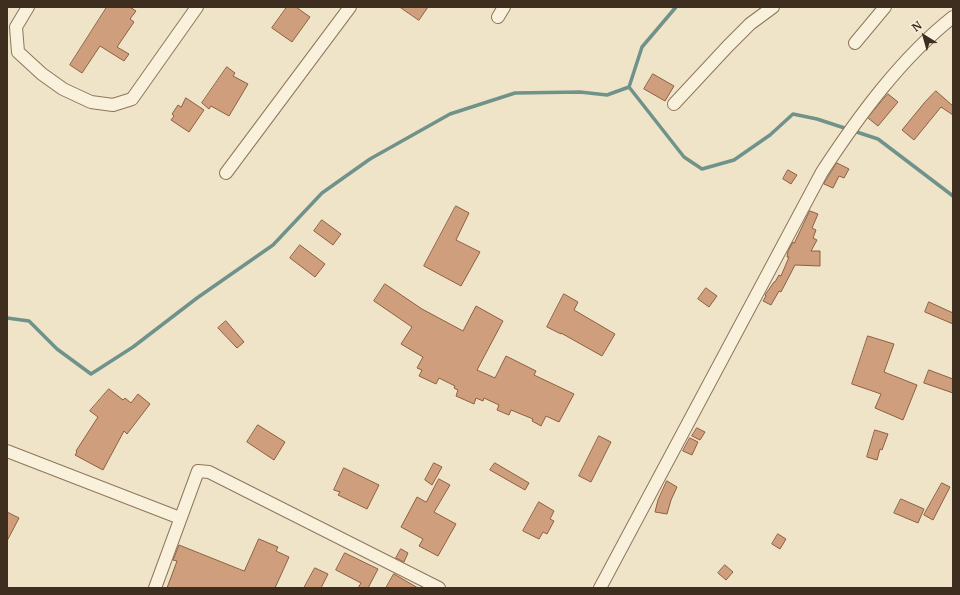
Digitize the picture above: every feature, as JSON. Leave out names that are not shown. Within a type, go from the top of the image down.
[{"type":"street","points":[[28,7],[16,27],[18,52],[36,69],[63,89],[91,102],[113,106],[132,99],[197,7]]},
{"type":"street","points":[[226,173],[350,7]]},
{"type":"street","points":[[674,104],[750,24],[773,7]]},
{"type":"street","points":[[855,43],[885,7]]},
{"type":"street","points":[[600,588],[822,172],[858,120],[916,50],[953,18]]},
{"type":"street","points":[[7,451],[180,518]]},
{"type":"street","points":[[155,588],[198,470],[209,472],[438,588]]},
{"type":"building","points":[[107,7],[130,7],[136,11],[130,19],[134,22],[117,47],[129,54],[124,61],[100,46],[82,73],[70,65]]},
{"type":"building","points":[[287,7],[296,7],[310,17],[292,42],[272,28]]},
{"type":"building","points":[[400,7],[428,7],[419,20]]},
{"type":"building","points":[[227,67],[235,73],[233,76],[248,84],[229,116],[211,106],[209,109],[202,103]]},
{"type":"building","points":[[653,74],[674,86],[665,101],[644,89]]},
{"type":"building","points":[[936,91],[953,106],[953,115],[941,107],[914,140],[902,130]]},
{"type":"building","points":[[888,94],[898,102],[878,126],[868,118]]},
{"type":"building","points":[[186,98],[204,110],[189,132],[171,120],[174,116],[172,114],[178,105],[181,107]]},
{"type":"building","points":[[837,163],[849,169],[844,178],[839,176],[833,188],[824,184]]},
{"type":"building","points":[[788,170],[797,175],[791,184],[783,179]]},
{"type":"building","points":[[456,206],[469,213],[456,240],[480,252],[461,286],[424,266]]},
{"type":"building","points":[[810,211],[818,214],[812,228],[816,230],[813,238],[817,240],[811,251],[820,251],[820,266],[795,265],[781,292],[779,291],[771,305],[763,301],[766,296],[765,295],[779,275],[781,276],[789,257],[787,257],[788,251],[793,242],[794,243]]},
{"type":"building","points":[[322,220],[341,234],[333,245],[314,231]]},
{"type":"building","points":[[300,245],[325,264],[315,277],[290,258]]},
{"type":"building","points":[[385,284],[422,309],[463,331],[476,306],[503,321],[477,370],[495,378],[506,356],[536,371],[534,375],[574,394],[559,422],[546,416],[541,426],[532,421],[533,419],[511,410],[509,415],[497,410],[499,405],[484,398],[483,401],[476,398],[474,404],[456,396],[458,390],[454,388],[455,386],[439,378],[436,384],[419,376],[422,370],[417,368],[423,357],[401,344],[412,327],[374,301]]},
{"type":"building","points":[[706,288],[717,296],[709,307],[698,299]]},
{"type":"building","points":[[564,294],[578,302],[574,310],[615,334],[602,356],[561,333],[547,327]]},
{"type":"building","points":[[929,302],[953,313],[953,324],[925,312]]},
{"type":"building","points":[[226,321],[244,342],[237,348],[218,328]]},
{"type":"building","points":[[868,336],[894,344],[884,372],[917,385],[903,420],[875,408],[881,394],[852,384]]},
{"type":"building","points":[[929,370],[953,379],[953,393],[924,383]]},
{"type":"building","points":[[109,389],[123,400],[125,398],[131,403],[138,394],[150,404],[127,434],[124,431],[103,470],[75,455],[77,452],[76,451],[98,417],[90,411]]},
{"type":"building","points":[[258,425],[285,442],[274,460],[247,442]]},
{"type":"building","points":[[697,428],[705,432],[700,440],[692,436]]},
{"type":"building","points":[[875,430],[888,434],[882,450],[880,449],[877,460],[867,457]]},
{"type":"building","points":[[599,436],[611,442],[591,482],[579,476]]},
{"type":"building","points":[[690,438],[698,442],[692,455],[683,451]]},
{"type":"building","points":[[434,463],[442,467],[432,485],[425,480]]},
{"type":"building","points":[[495,463],[529,483],[525,490],[490,470]]},
{"type":"building","points":[[344,468],[379,485],[367,509],[338,495],[340,492],[334,490]]},
{"type":"building","points":[[439,479],[450,485],[434,512],[456,524],[438,556],[419,546],[423,539],[401,527],[417,497],[426,502]]},
{"type":"building","points":[[667,481],[677,487],[667,514],[655,512],[658,500]]},
{"type":"building","points":[[942,483],[950,487],[933,520],[924,515]]},
{"type":"building","points":[[901,499],[924,509],[918,523],[894,513]]},
{"type":"building","points":[[539,502],[554,511],[550,519],[554,521],[547,534],[543,532],[539,539],[523,531]]},
{"type":"building","points":[[7,512],[19,518],[7,541]]},
{"type":"building","points":[[778,534],[786,539],[780,549],[772,544]]},
{"type":"building","points":[[259,539],[278,547],[276,551],[289,557],[275,588],[167,588],[177,561],[173,560],[179,545],[244,571]]},
{"type":"building","points":[[401,549],[408,553],[404,562],[396,558]]},
{"type":"building","points":[[345,553],[378,569],[368,588],[358,588],[361,583],[336,570]]},
{"type":"building","points":[[725,565],[733,572],[726,580],[718,573]]},
{"type":"building","points":[[315,568],[328,574],[321,588],[304,588]]},
{"type":"building","points":[[394,574],[418,588],[386,588]]},
{"type":"waterway","points":[[7,318],[29,321],[57,349],[91,374],[133,347],[197,298],[273,245],[322,193],[370,159],[450,114],[515,93],[580,92],[607,95],[629,87],[642,47],[676,7]]},
{"type":"waterway","points":[[629,87],[684,157],[702,169],[734,160],[770,135],[793,114],[817,119],[878,139],[953,196]]}]
